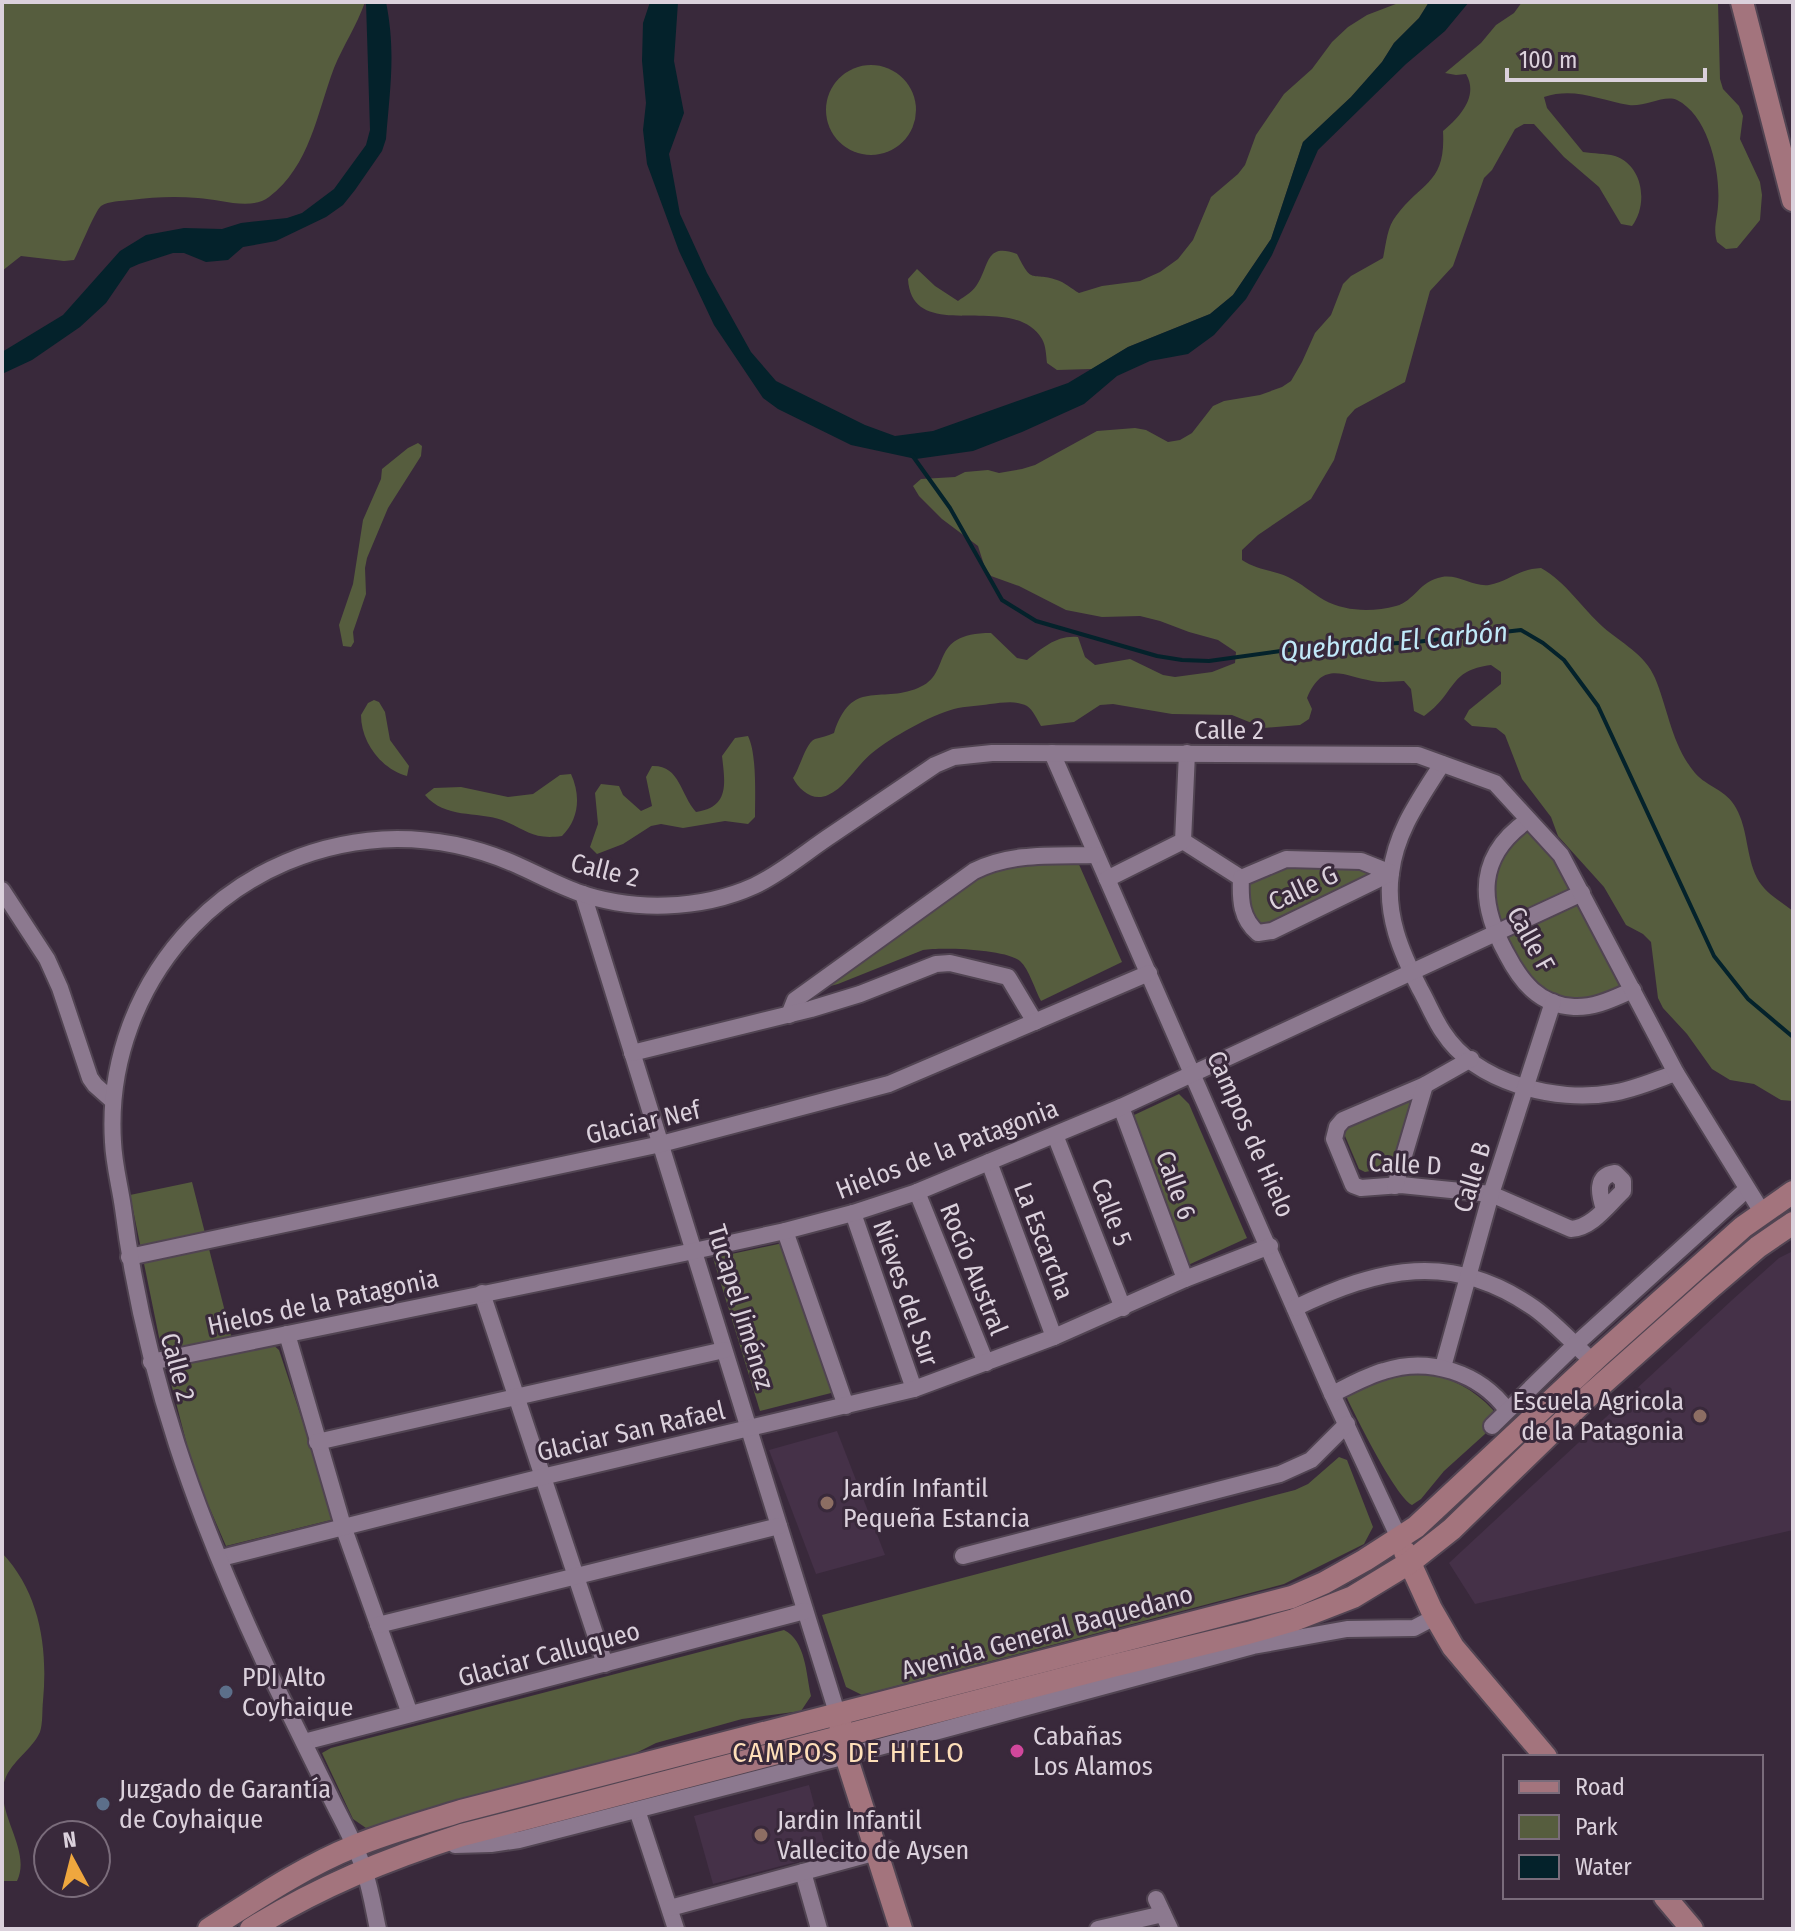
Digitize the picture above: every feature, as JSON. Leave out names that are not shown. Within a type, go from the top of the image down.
[{"type":"main road","points":[[1742,2],[1793,200]]},
{"type":"main road","name":"Avenida General Baquedano","points":[[209,1929],[308,1868],[355,1846],[461,1811],[846,1740],[1292,1597],[1324,1583],[1399,1538],[1430,1515],[1593,1362],[1762,1212],[1793,1192]]},
{"type":"main road","name":"Avenida General Baquedano","points":[[251,1929],[301,1898],[405,1852],[521,1818],[846,1740],[1294,1620],[1353,1597],[1409,1563],[1479,1505],[1591,1394],[1758,1247],[1793,1223]]},
{"type":"main road","points":[[1399,1538],[1435,1617],[1453,1647],[1544,1755]]},
{"type":"main road","name":"Tucapel Jiménez","points":[[846,1740],[882,1850],[913,1929]]},
{"type":"main road","name":"Tucapel Jiménez","points":[[882,1850],[901,1929]]},
{"type":"main road","points":[[1667,1899],[1692,1929]]},
{"type":"street","name":"Campos de Hielo","points":[[1052,753],[1270,1246],[1332,1394],[1399,1538]]},
{"type":"street","points":[[1183,841],[1187,753]]},
{"type":"street","name":"Calle 2","points":[[378,1929],[364,1869],[355,1846],[266,1666],[174,1442],[151,1362],[129,1257],[113,1147],[113,1101],[118,1066],[136,1011],[158,970],[186,933],[211,909],[240,887],[283,863],[352,843],[425,840],[496,856],[583,894],[656,906],[716,899],[758,884],[945,761],[966,755],[1418,755],[1495,783],[1561,855],[1676,1073],[1762,1212]]},
{"type":"street","points":[[1442,764],[1402,828],[1391,873],[1390,902],[1396,938],[1444,1034],[1471,1059],[1497,1076],[1526,1088],[1562,1095],[1617,1093],[1676,1073]]},
{"type":"street","name":"Calle F","points":[[1528,820],[1508,836],[1488,871],[1487,909],[1495,933],[1519,977],[1534,993],[1574,1007],[1596,1005],[1633,990]]},
{"type":"street","points":[[1183,841],[1241,878]]},
{"type":"street","points":[[1107,879],[1183,841]]},
{"type":"street","points":[[789,1015],[795,1000],[974,871],[994,861],[1011,858],[1096,855]]},
{"type":"street","name":"Calle G","points":[[1286,859],[1361,861],[1391,873],[1272,931],[1258,933],[1246,924],[1240,898],[1241,878],[1286,859]]},
{"type":"street","points":[[2,890],[47,959],[90,1078],[113,1101]]},
{"type":"street","name":"Hielos de la Patagonia","points":[[151,1362],[694,1251],[853,1213],[917,1192],[1121,1107],[1582,893]]},
{"type":"street","name":"Tucapel Jiménez","points":[[583,894],[846,1740]]},
{"type":"street","points":[[632,1053],[789,1015],[860,994],[936,964],[950,963],[1008,977],[1035,1022]]},
{"type":"street","name":"Glaciar Nef","points":[[129,1257],[661,1144],[889,1084],[1149,973]]},
{"type":"street","name":"Calle B","points":[[1443,1367],[1491,1194],[1553,1002]]},
{"type":"street","name":"Calle D","points":[[1471,1059],[1425,1085],[1343,1120],[1337,1127],[1334,1139],[1353,1185],[1361,1188],[1395,1186],[1491,1194],[1571,1229],[1582,1229],[1604,1209]]},
{"type":"street","points":[[1395,1186],[1425,1085]]},
{"type":"street","name":"Calle 6","points":[[1121,1107],[1185,1279]]},
{"type":"street","name":"Calle 5","points":[[1055,1135],[1123,1308]]},
{"type":"street","name":"La Escarcha","points":[[989,1162],[1054,1337]]},
{"type":"street","points":[[1492,1426],[1575,1345],[1747,1189]]},
{"type":"street","name":"Rocío Austral","points":[[917,1192],[986,1363]]},
{"type":"street","name":"Nieves del Sur","points":[[853,1213],[914,1389]]},
{"type":"street","points":[[785,1231],[846,1406]]},
{"type":"street","name":"Glaciar San Rafael","points":[[221,1558],[542,1477],[914,1389],[1054,1337],[1185,1279],[1270,1246]]},
{"type":"street","points":[[1295,1308],[1350,1283],[1388,1273],[1429,1271],[1469,1278],[1520,1299],[1593,1362]]},
{"type":"street","points":[[482,1293],[605,1664]]},
{"type":"street","points":[[287,1334],[343,1526],[410,1714]]},
{"type":"street","points":[[317,1442],[724,1350]]},
{"type":"street","points":[[1332,1394],[1386,1370],[1417,1365],[1443,1367],[1472,1379],[1498,1398],[1507,1410]]},
{"type":"street","points":[[963,1556],[1280,1474],[1311,1460],[1347,1424]]},
{"type":"street","points":[[378,1625],[779,1526]]},
{"type":"street","name":"Glaciar Calluqueo","points":[[304,1742],[805,1611]]},
{"type":"street","name":"Avenida General Baquedano","points":[[405,1852],[455,1844],[519,1840],[637,1810],[846,1740],[1253,1646],[1347,1629],[1414,1628],[1435,1617]]},
{"type":"street","points":[[637,1810],[676,1929]]},
{"type":"street","points":[[670,1908],[882,1850]]},
{"type":"street","points":[[803,1872],[819,1929]]},
{"type":"street","points":[[1098,1929],[1163,1914]]},
{"type":"shaded area","name":"Escuela Agricola de la Patagonia","points":[[1793,1251],[1793,1530],[1475,1604],[1449,1563],[1731,1301],[1779,1258]]},
{"type":"shaded area","name":"Jardín Infantil Pequeña Estancia","points":[[837,1431],[885,1555],[816,1574],[769,1450]]},
{"type":"shaded area","name":"Jardin Infantil Vallecito de Aysen","points":[[809,1785],[827,1854],[713,1884],[694,1816]]},
{"type":"green space","points":[[2,2],[365,2],[334,68],[303,154],[283,184],[269,197],[244,204],[172,197],[108,203],[98,209],[74,260],[21,256],[2,271]]},
{"type":"green space","points":[[1401,2],[1429,2],[1419,18],[1394,43],[1382,62],[1351,97],[1303,142],[1271,239],[1233,295],[1210,314],[1128,347],[1092,369],[1057,370],[1047,363],[1042,339],[1028,325],[1009,318],[944,315],[926,310],[914,299],[908,279],[917,269],[958,301],[974,288],[990,257],[999,251],[1017,254],[1033,276],[1060,281],[1079,293],[1102,286],[1140,281],[1160,272],[1178,259],[1193,240],[1211,197],[1245,165],[1256,135],[1284,94],[1312,69],[1348,27],[1367,15]]},
{"type":"green space","points":[[1522,2],[1718,2],[1720,79],[1723,89],[1739,106],[1743,116],[1740,139],[1760,182],[1760,220],[1737,248],[1726,249],[1717,242],[1718,193],[1711,147],[1697,119],[1677,100],[1629,105],[1566,93],[1544,97],[1547,108],[1583,152],[1615,156],[1632,168],[1641,197],[1632,226],[1621,224],[1599,187],[1564,157],[1534,124],[1524,124],[1515,129],[1492,170],[1484,178],[1453,266],[1430,291],[1405,382],[1355,409],[1347,418],[1334,460],[1311,499],[1258,535],[1242,550],[1242,560],[1288,577],[1332,604],[1360,610],[1387,608],[1402,603],[1434,579],[1442,577],[1489,585],[1541,568],[1566,588],[1603,627],[1639,656],[1655,678],[1687,762],[1700,778],[1732,802],[1740,816],[1760,883],[1793,911],[1793,1101],[1781,1100],[1754,1084],[1730,1080],[1712,1069],[1687,1034],[1663,1008],[1658,998],[1651,942],[1626,925],[1604,887],[1558,836],[1551,817],[1522,779],[1505,735],[1496,728],[1472,726],[1464,719],[1469,710],[1501,684],[1501,672],[1491,665],[1467,672],[1459,678],[1424,716],[1414,711],[1411,689],[1404,681],[1376,682],[1335,673],[1320,679],[1313,686],[1307,698],[1312,709],[1309,719],[1300,725],[1264,728],[1232,715],[1172,714],[1113,704],[1100,705],[1074,722],[1041,726],[1023,704],[963,707],[933,717],[890,740],[828,795],[817,797],[807,794],[793,778],[812,741],[834,733],[849,705],[868,696],[904,692],[929,682],[949,647],[971,635],[991,633],[1017,658],[1027,660],[1056,640],[1078,637],[1085,657],[1095,665],[1130,659],[1163,675],[1175,677],[1212,672],[1235,663],[1236,652],[1218,640],[1140,616],[1102,617],[1066,610],[1019,586],[991,576],[978,546],[942,519],[913,486],[921,479],[955,477],[965,472],[988,470],[999,473],[1022,469],[1097,431],[1135,428],[1146,430],[1168,442],[1180,440],[1192,433],[1213,406],[1260,395],[1291,381],[1315,333],[1331,315],[1343,284],[1383,258],[1393,220],[1430,180],[1441,162],[1443,131],[1466,106],[1470,90],[1466,74],[1445,73],[1481,43],[1496,25],[1514,13]]},
{"type":"green space","points":[[871,65],[888,68],[903,78],[913,93],[916,110],[913,127],[903,142],[888,152],[871,155],[854,152],[839,142],[829,127],[826,110],[829,93],[839,78],[854,68]]},
{"type":"green space","points":[[418,443],[422,446],[421,456],[388,508],[367,558],[366,594],[353,632],[354,642],[351,647],[343,646],[339,625],[353,584],[363,520],[381,479],[382,469]]},
{"type":"green space","points":[[374,700],[385,712],[390,740],[409,766],[407,776],[381,761],[365,735],[361,715],[368,703]]},
{"type":"green space","points":[[748,736],[754,764],[755,817],[748,824],[725,821],[683,828],[661,824],[651,826],[623,844],[597,854],[590,847],[598,824],[595,793],[601,784],[619,786],[623,795],[641,811],[652,806],[646,777],[652,766],[661,767],[674,775],[696,812],[707,809],[715,805],[723,792],[722,756],[735,738]]},
{"type":"green space","points":[[571,774],[577,807],[572,822],[562,836],[536,835],[492,817],[451,811],[433,803],[425,795],[434,788],[461,787],[508,797],[533,794],[560,775]]},
{"type":"green space","points":[[1528,825],[1558,856],[1577,892],[1498,929],[1492,873],[1500,853]]},
{"type":"green space","points":[[1077,860],[1122,962],[1041,1001],[1020,961],[988,951],[958,949],[923,950],[819,989],[986,867]]},
{"type":"green space","points":[[1288,863],[1361,864],[1384,873],[1271,928],[1249,922],[1244,881]]},
{"type":"green space","points":[[1581,897],[1629,989],[1607,999],[1557,1000],[1520,974],[1500,934]]},
{"type":"green space","points":[[1417,1093],[1396,1166],[1365,1172],[1359,1169],[1342,1129]]},
{"type":"green space","points":[[1179,1094],[1189,1104],[1247,1238],[1186,1266],[1132,1116]]},
{"type":"green space","points":[[192,1182],[235,1351],[271,1343],[279,1350],[335,1519],[226,1546],[194,1472],[159,1337],[130,1195]]},
{"type":"green space","points":[[783,1243],[835,1392],[760,1411],[713,1258]]},
{"type":"green space","points":[[1422,1372],[1470,1390],[1493,1410],[1493,1419],[1485,1434],[1412,1505],[1386,1471],[1345,1394],[1380,1375]]},
{"type":"green space","points":[[1339,1457],[1347,1460],[1373,1527],[1364,1544],[1284,1584],[862,1695],[846,1687],[822,1615],[1295,1490],[1308,1484]]},
{"type":"green space","points":[[2,1553],[15,1569],[33,1603],[44,1661],[40,1732],[9,1771],[3,1787],[3,1799],[20,1859],[17,1881],[2,1881]]},
{"type":"green space","points":[[784,1630],[797,1642],[806,1668],[811,1696],[801,1711],[742,1719],[656,1743],[630,1756],[366,1828],[353,1819],[322,1753],[331,1748]]},
{"type":"water","points":[[366,2],[386,2],[389,20],[391,70],[386,139],[382,151],[343,205],[326,217],[276,241],[243,247],[228,260],[206,262],[184,253],[173,253],[130,268],[106,303],[80,327],[32,360],[2,374],[2,352],[63,315],[120,251],[146,235],[184,228],[222,229],[241,223],[287,218],[302,213],[334,189],[366,145],[370,130]]},
{"type":"water","points":[[650,2],[678,2],[674,61],[684,113],[669,154],[680,214],[707,273],[751,352],[776,381],[865,425],[895,436],[933,431],[1068,383],[1128,347],[1210,314],[1233,295],[1271,239],[1303,142],[1351,97],[1382,62],[1394,43],[1419,18],[1429,2],[1469,2],[1445,31],[1406,64],[1318,150],[1272,255],[1246,299],[1214,335],[1188,354],[1150,361],[1117,376],[1084,404],[1022,432],[973,451],[916,459],[851,445],[778,409],[763,398],[714,325],[679,251],[647,164],[642,61],[643,23]]},
{"type":"waterway","name":"Quebrada El Carbón","points":[[912,455],[950,508],[1002,600],[1036,621],[1157,656],[1182,660],[1209,661],[1295,649],[1416,642],[1521,630],[1543,643],[1564,660],[1598,706],[1714,956],[1748,999],[1793,1037]]},
{"type":"place","name":"Escuela Agricola de la Patagonia","points":[[1700,1416]]},
{"type":"place","name":"Jardín Infantil Pequeña Estancia","points":[[827,1503]]},
{"type":"place","name":"PDI Alto Coyhaique","points":[[226,1692]]},
{"type":"place","name":"Cabañas Los Alamos","points":[[1017,1751]]},
{"type":"place","name":"Juzgado de Garantía de Coyhaique","points":[[103,1804]]},
{"type":"place","name":"Jardin Infantil Vallecito de Aysen","points":[[761,1835]]},
{"type":"district","name":"CAMPOS DE HIELO","points":[[849,1752]]}]
